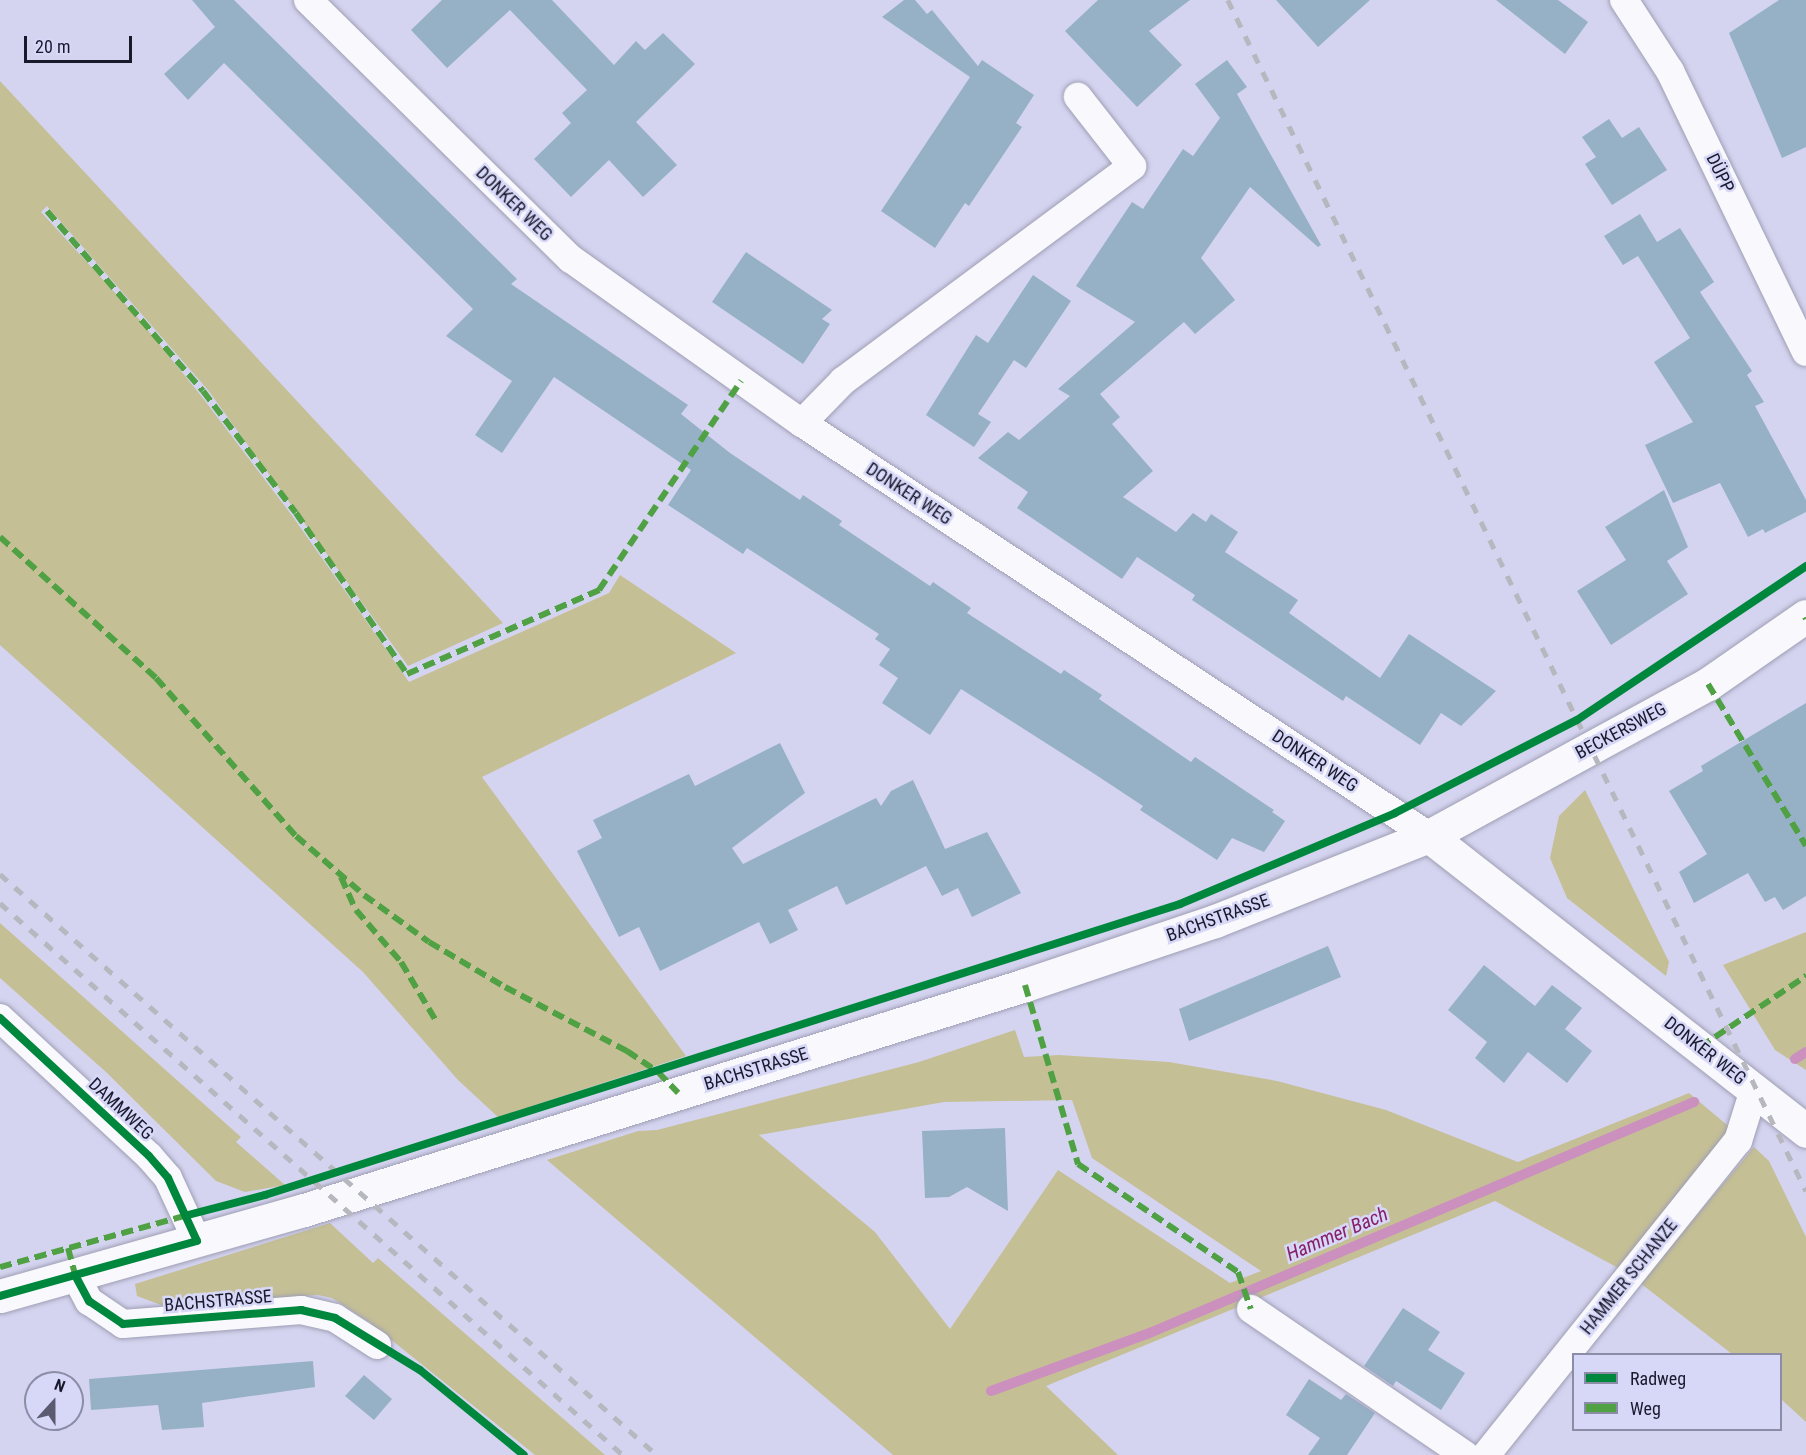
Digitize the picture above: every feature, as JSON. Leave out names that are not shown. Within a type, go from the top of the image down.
[{"type":"street","name":"DONKER WEG","points":[[308,0],[571,259],[802,423],[1429,836],[1806,1131]]},
{"type":"street","name":"DÜPP","points":[[1623,0],[1670,71],[1806,352]]},
{"type":"street","points":[[802,423],[843,381],[1132,166],[1078,97]]},
{"type":"street","name":"BECKERSWEG","points":[[1429,836],[1708,684],[1806,616]]},
{"type":"street","name":"BACHSTRASSE","points":[[0,1296],[197,1241],[1025,985],[1215,921],[1429,836]]},
{"type":"street","name":"DAMMWEG","points":[[0,1018],[149,1156],[168,1178],[197,1241]]},
{"type":"street","name":"HAMMER SCHANZE","points":[[1486,1455],[1738,1141],[1754,1090]]},
{"type":"street","name":"BACHSTRASSE","points":[[75,1275],[89,1301],[123,1324],[301,1310],[335,1317],[377,1346]]},
{"type":"street","points":[[1251,1309],[1465,1455]]},
{"type":"shaded area","points":[[0,81],[503,623],[408,666],[208,390],[47,206],[41,212],[139,319],[202,397],[293,517],[409,682],[609,593],[620,575],[736,653],[482,777],[686,1056],[498,1117],[458,1080],[363,972],[0,645]]},
{"type":"shaded area","points":[[1585,790],[1669,962],[1666,976],[1567,898],[1550,858],[1559,816]]},
{"type":"shaded area","points":[[0,923],[241,1137],[236,1142],[285,1185],[245,1192],[216,1181],[106,1072],[0,978]]},
{"type":"shaded area","points":[[1806,932],[1806,1070],[1775,1050],[1723,965]]},
{"type":"shaded area","points":[[1015,1030],[1024,1057],[1059,1055],[1169,1062],[1277,1081],[1386,1110],[1518,1162],[1689,1093],[1733,1130],[1620,1269],[1495,1201],[1046,1386],[1118,1455],[893,1455],[547,1160],[638,1131],[657,1130],[919,1062]],"holes":[[[1072,1100],[1092,1158],[1261,1271],[1230,1283],[1058,1170],[950,1329],[875,1232],[759,1135],[944,1102]]]},
{"type":"shaded area","points":[[1754,1147],[1769,1161],[1806,1237],[1806,1422],[1782,1400],[1782,1353],[1731,1353],[1640,1283]]},
{"type":"shaded area","points":[[330,1223],[373,1263],[378,1258],[605,1455],[535,1455],[369,1322],[332,1298],[318,1295],[161,1305],[137,1296],[135,1284]]},
{"type":"building","points":[[192,0],[234,0],[517,279],[511,284],[688,405],[681,414],[730,453],[800,500],[803,495],[842,521],[839,525],[930,586],[933,582],[971,608],[967,613],[1061,674],[1064,670],[1102,695],[1099,699],[1191,762],[1195,757],[1274,810],[1272,812],[1285,821],[1264,852],[1232,838],[1217,860],[1140,810],[1143,806],[961,689],[930,735],[882,703],[898,678],[879,665],[890,649],[875,639],[879,634],[747,548],[743,554],[668,505],[691,470],[554,377],[502,453],[475,435],[512,381],[446,336],[473,309],[224,63],[188,100],[164,74],[215,27]]},
{"type":"building","points":[[442,0],[552,0],[614,65],[636,41],[645,50],[663,33],[695,64],[636,122],[677,165],[643,197],[609,160],[571,197],[534,159],[571,123],[562,113],[587,90],[510,10],[447,68],[411,30]]},
{"type":"building","points":[[904,0],[915,0],[927,14],[932,10],[978,66],[982,60],[1034,95],[1016,123],[1022,127],[969,206],[965,203],[935,248],[881,211],[970,77],[882,17]]},
{"type":"building","points":[[1098,0],[1190,0],[1149,31],[1182,65],[1137,107],[1065,31]]},
{"type":"building","points":[[1276,0],[1370,0],[1318,47]]},
{"type":"building","points":[[1496,0],[1558,0],[1588,22],[1565,54]]},
{"type":"building","points":[[1779,0],[1806,0],[1806,147],[1782,158],[1729,33]]},
{"type":"building","points":[[1227,60],[1247,87],[1237,94],[1321,245],[1318,247],[1250,187],[1201,258],[1235,300],[1195,334],[1184,322],[1100,394],[1120,417],[1112,424],[1153,471],[1123,497],[1176,532],[1193,513],[1206,522],[1211,514],[1238,532],[1225,552],[1298,600],[1289,613],[1380,678],[1409,634],[1496,691],[1461,726],[1441,713],[1420,745],[1346,696],[1343,701],[1192,600],[1195,595],[1137,557],[1122,579],[1017,508],[1028,492],[978,458],[1008,432],[1019,440],[1070,396],[1058,389],[1135,322],[1076,286],[1132,202],[1143,209],[1183,149],[1193,156],[1220,118],[1195,84]]},
{"type":"building","points":[[1609,119],[1622,138],[1639,127],[1667,170],[1612,205],[1585,164],[1596,157],[1582,137]]},
{"type":"building","points":[[1640,214],[1657,242],[1680,228],[1714,282],[1700,292],[1752,371],[1747,375],[1764,402],[1755,406],[1806,500],[1806,512],[1765,533],[1763,529],[1748,537],[1720,483],[1673,503],[1645,445],[1693,422],[1654,362],[1690,338],[1638,256],[1623,265],[1604,236]]},
{"type":"building","points":[[746,252],[832,310],[822,319],[830,324],[803,364],[712,302]]},
{"type":"building","points":[[1033,275],[1071,301],[1026,368],[1014,360],[978,414],[991,422],[974,447],[926,415],[976,335],[988,343]]},
{"type":"building","points":[[1664,490],[1688,547],[1667,561],[1688,594],[1611,645],[1577,591],[1626,560],[1605,527]]},
{"type":"building","points":[[1806,703],[1806,896],[1783,910],[1775,897],[1765,902],[1748,873],[1694,903],[1679,872],[1707,854],[1669,791],[1703,771],[1701,766]]},
{"type":"building","points":[[780,743],[805,793],[732,848],[743,864],[876,798],[881,806],[891,791],[913,780],[945,849],[987,832],[1021,893],[972,917],[958,888],[942,896],[926,866],[846,905],[837,886],[788,910],[798,930],[770,944],[759,922],[660,971],[639,927],[619,937],[577,851],[602,838],[593,820],[689,774],[695,786]]},
{"type":"building","points":[[1328,946],[1341,977],[1189,1041],[1179,1009]]},
{"type":"building","points":[[1484,965],[1535,1006],[1552,985],[1582,1008],[1565,1029],[1592,1051],[1567,1083],[1528,1052],[1504,1083],[1475,1058],[1487,1042],[1448,1010]]},
{"type":"building","points":[[1005,1128],[1008,1211],[967,1187],[949,1197],[925,1198],[922,1131]]},
{"type":"building","points":[[1403,1308],[1440,1332],[1428,1350],[1465,1373],[1441,1410],[1396,1381],[1393,1386],[1364,1366]]},
{"type":"building","points":[[313,1361],[315,1387],[202,1403],[204,1427],[162,1430],[158,1405],[91,1410],[89,1379]]},
{"type":"building","points":[[364,1375],[392,1399],[374,1420],[345,1396]]},
{"type":"building","points":[[1309,1379],[1341,1400],[1346,1394],[1375,1413],[1347,1455],[1308,1455],[1320,1438],[1286,1415]]},
{"type":"waterway","name":"Hammer Bach","points":[[1795,1059],[1806,1052]]},
{"type":"waterway","name":"Hammer Bach","points":[[991,1391],[1152,1332],[1694,1102]]},
{"type":"railway","points":[[1228,0],[1806,1191]]},
{"type":"railway","points":[[0,874],[657,1455]]},
{"type":"railway","points":[[0,903],[623,1455]]},
{"type":"marked path","points":[[47,211],[203,391],[296,513],[407,674],[599,590],[741,381]]},
{"type":"marked path","points":[[0,537],[156,678],[296,836],[364,895],[429,942],[505,987],[627,1051],[658,1072],[678,1093]]},
{"type":"marked path","points":[[1708,684],[1806,846]]},
{"type":"marked path","points":[[341,877],[356,910],[401,962],[436,1021]]},
{"type":"marked path","points":[[1700,1047],[1806,976]]},
{"type":"marked path","points":[[1025,985],[1078,1164],[1238,1272],[1251,1309]]},
{"type":"marked path","points":[[0,1267],[191,1214]]},
{"type":"marked path","points":[[68,1248],[75,1275]]},
{"type":"cycle path","points":[[188,1215],[265,1195],[1180,904],[1395,813],[1577,720],[1806,566]]},
{"type":"cycle path","points":[[0,1018],[149,1156],[168,1178],[197,1241],[0,1296]]},
{"type":"cycle path","points":[[75,1275],[89,1301],[123,1324],[301,1310],[335,1318],[420,1370],[524,1455]]}]
